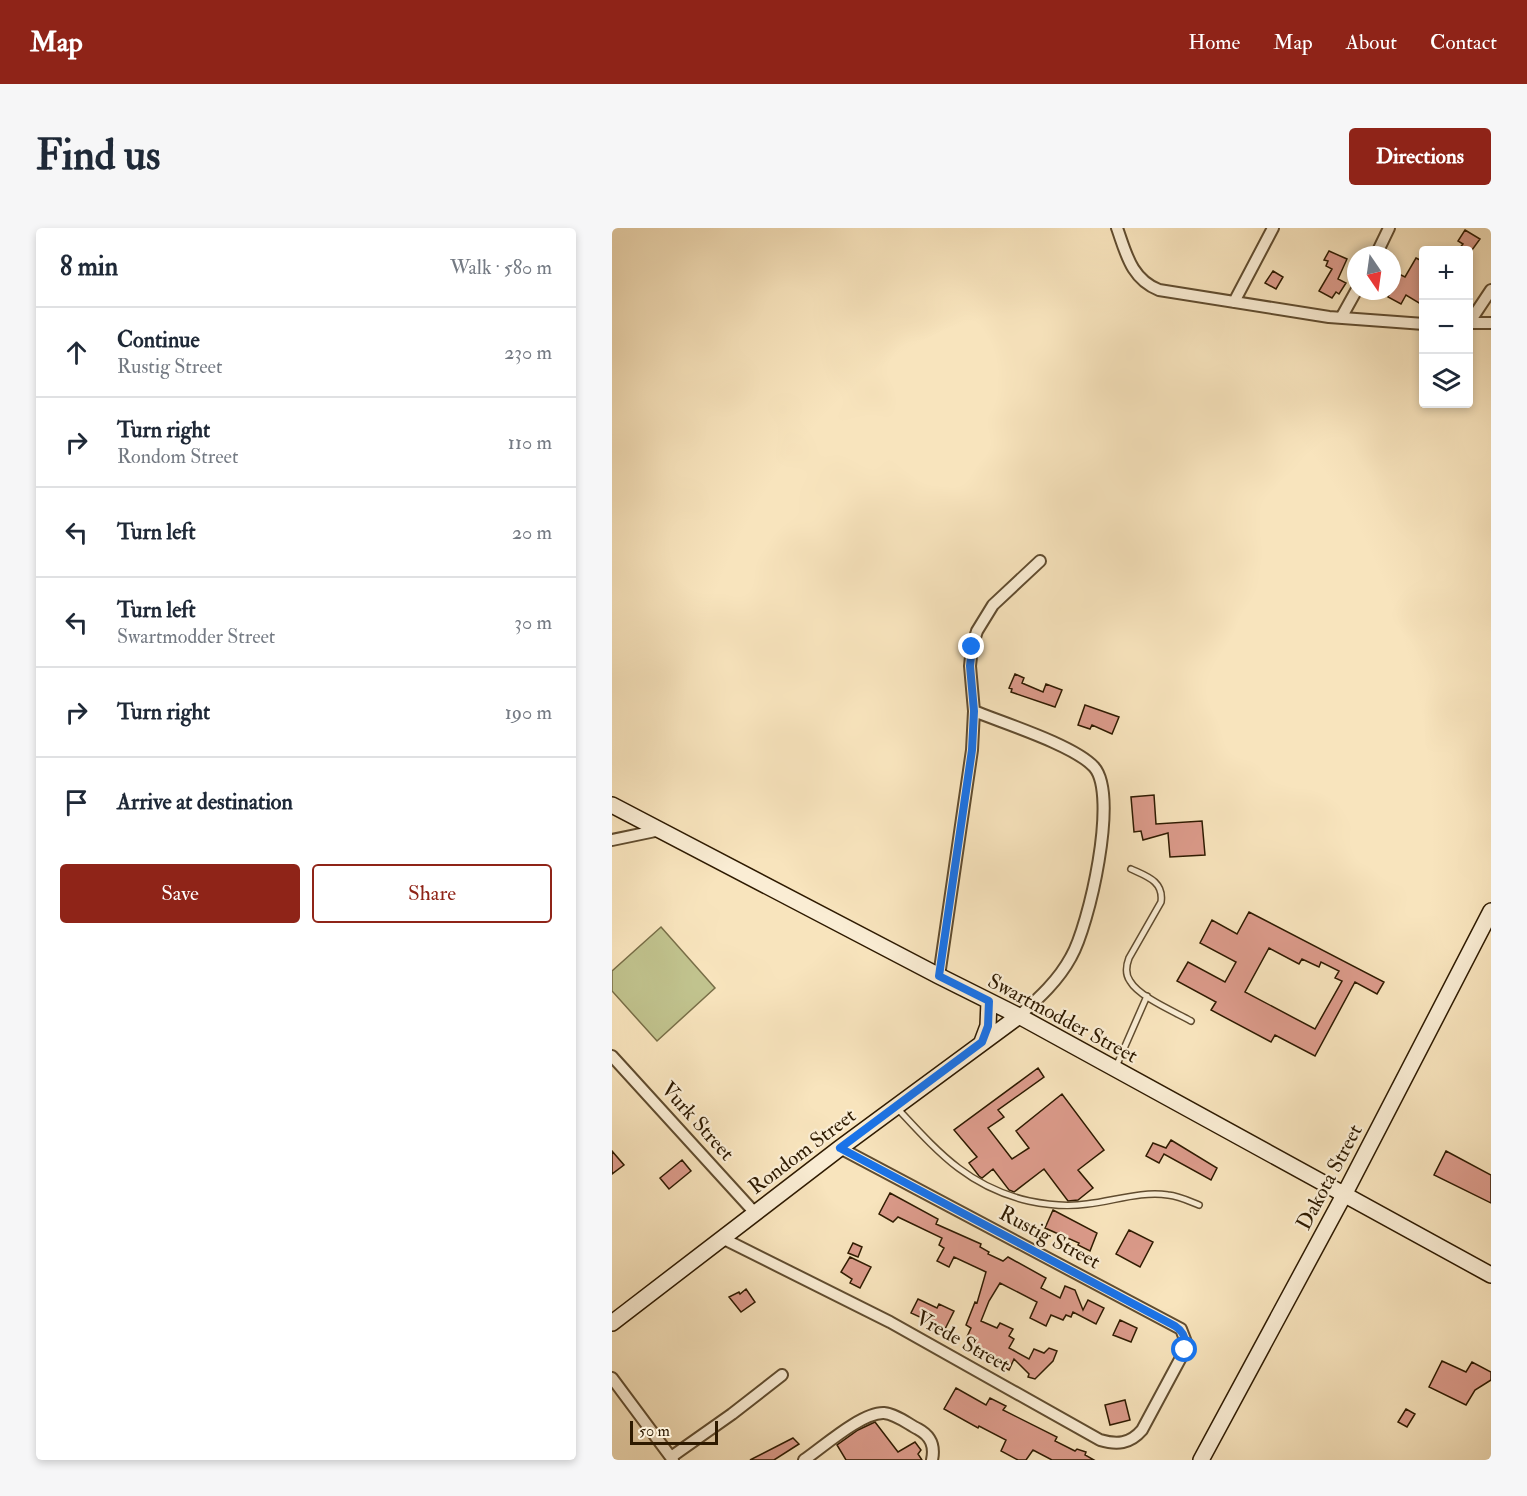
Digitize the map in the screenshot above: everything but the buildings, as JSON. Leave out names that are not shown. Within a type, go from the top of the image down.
[{"type":"street","points":[[1234,302],[1273,228]]},
{"type":"street","points":[[1380,246],[1389,228]]},
{"type":"street","points":[[1122,230],[1130,265],[1147,285],[1159,290],[1341,318],[1419,324]]},
{"type":"street","points":[[1473,317],[1491,290]]},
{"type":"street","points":[[1341,318],[1351,300]]},
{"type":"street","points":[[1473,323],[1491,323]]},
{"type":"street","points":[[939,976],[972,750],[974,711],[970,666],[972,647],[977,632],[993,605],[1040,561]]},
{"type":"street","points":[[974,711],[1084,758],[1095,768],[1103,787],[1104,820],[1087,913],[1080,935],[1072,956],[1049,988],[1020,1016]]},
{"type":"street","name":"Swartmodder Street","points":[[612,805],[1020,1016],[1491,1275]]},
{"type":"street","points":[[612,840],[660,830]]},
{"type":"street","name":"Dakota Street","points":[[1201,1460],[1344,1195],[1491,911]]},
{"type":"street","points":[[982,1042],[988,1026],[989,1001]]},
{"type":"street","name":"Rondom Street","points":[[612,1323],[840,1148],[1020,1016]]},
{"type":"street","name":"Vurk Street","points":[[612,1056],[755,1213]]},
{"type":"street","name":"Rustig Street","points":[[840,1148],[1180,1329],[1186,1342],[1185,1350],[1163,1391]]},
{"type":"street","name":"Vrede Street","points":[[724,1239],[890,1322],[1100,1440],[1119,1443],[1136,1437],[1163,1391]]},
{"type":"street","points":[[612,1378],[672,1459],[782,1375]]},
{"type":"street","points":[[804,1460],[862,1420],[884,1413],[924,1432],[933,1446],[932,1460]]},
{"type":"lane","points":[[1131,869],[1154,880],[1162,895],[1161,902],[1126,966],[1130,982],[1147,996],[1191,1020]]},
{"type":"lane","points":[[1115,1068],[1147,996]]},
{"type":"lane","points":[[896,1107],[961,1172],[1006,1195],[1041,1203],[1071,1206],[1154,1194],[1170,1195],[1199,1205]]},
{"type":"green space","points":[[661,927],[715,988],[657,1041],[612,991],[612,971]]},
{"type":"route","points":[[972,647],[970,666],[974,711],[972,750],[939,976],[989,1001],[986,1033],[982,1042],[840,1148],[1175,1326],[1184,1335],[1185,1350]]}]
